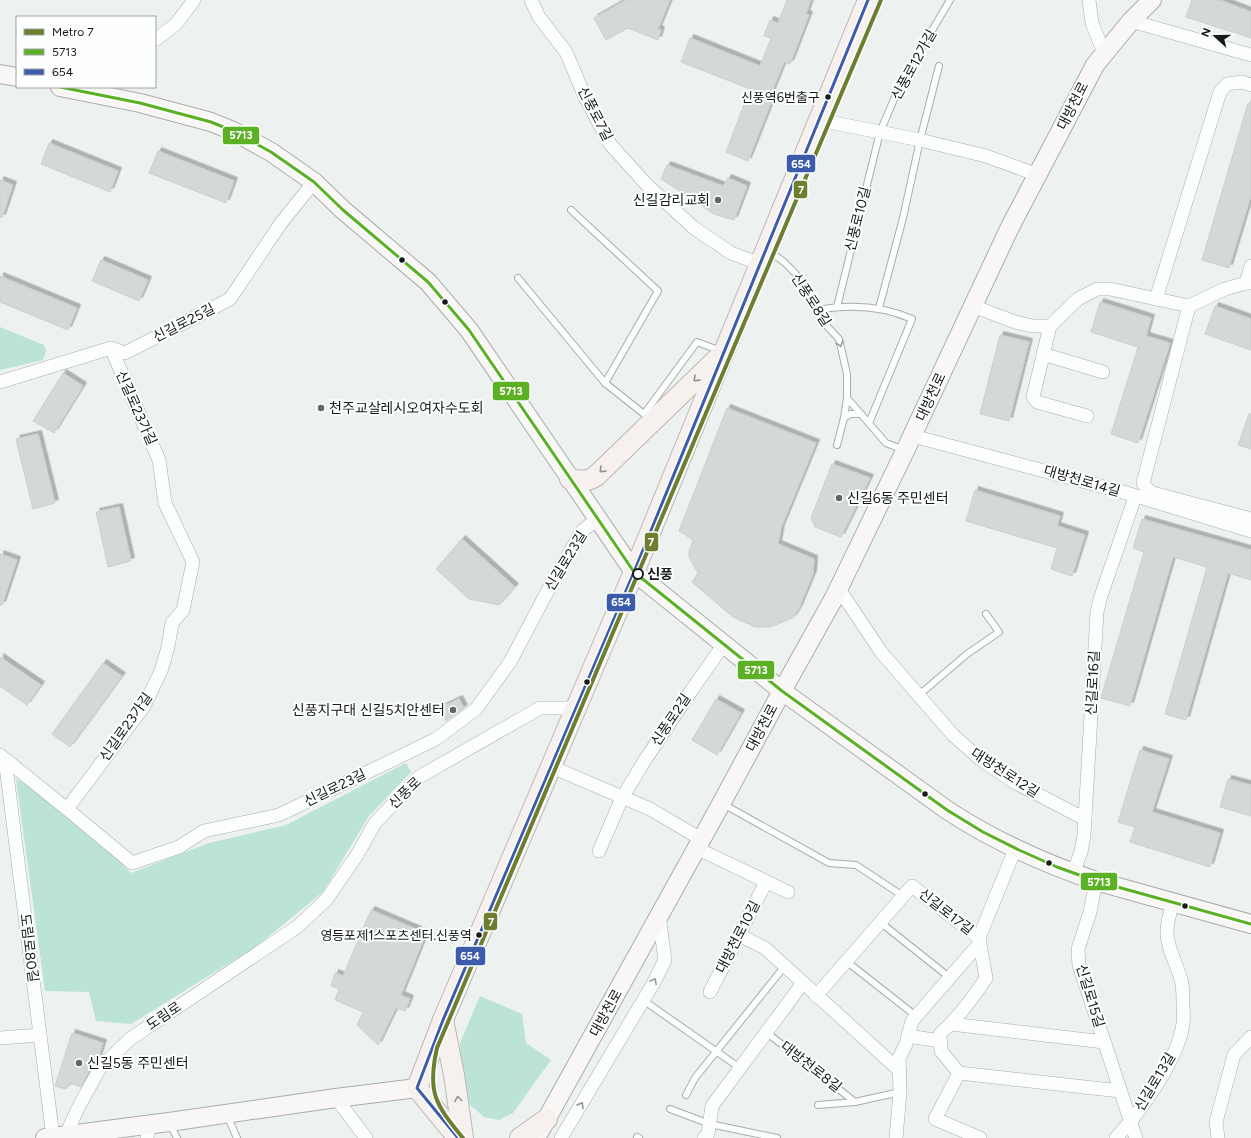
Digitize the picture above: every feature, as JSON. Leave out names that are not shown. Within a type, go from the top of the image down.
[{"type":"main road","points":[[417,1088],[443,1020],[634,572],[868,0]]},
{"type":"main road","name":"대방천로","points":[[536,1138],[839,589],[1010,227],[1094,65],[1131,21],[1152,0]]},
{"type":"main road","points":[[0,74],[16,77]]},
{"type":"main road","points":[[71,88],[103,91],[192,116],[233,131],[271,152],[314,182],[343,210],[428,282],[469,330],[596,519],[634,572],[782,690],[947,810],[974,828],[1015,849],[1073,874],[1251,924]]},
{"type":"main road","points":[[570,479],[584,481],[590,480],[596,476],[724,352]]},
{"type":"main road","points":[[443,1020],[454,1074],[463,1138]]},
{"type":"main road","points":[[54,1137],[173,1130],[226,1114],[417,1088]]},
{"type":"main road","points":[[417,1088],[458,1138]]},
{"type":"main road","points":[[520,1138],[547,1119]]},
{"type":"street","points":[[156,39],[176,24],[194,0]]},
{"type":"street","name":"신풍로7길","points":[[531,0],[539,17],[566,52],[585,97],[610,144],[646,184],[694,228],[731,253],[763,256]]},
{"type":"street","points":[[1088,0],[1092,23],[1104,52]]},
{"type":"street","points":[[1131,21],[1251,55]]},
{"type":"street","points":[[1156,299],[1220,92],[1227,84],[1242,82],[1251,85]]},
{"type":"street","points":[[819,120],[920,140],[986,156],[1038,174]]},
{"type":"street","name":"신길로25길","points":[[0,382],[111,348],[125,353],[230,299],[281,223],[314,182]]},
{"type":"street","points":[[1088,416],[1037,402],[1033,397],[1050,326],[1078,299],[1097,289],[1110,289],[1189,306],[1219,292],[1248,283],[1251,266]]},
{"type":"street","points":[[973,306],[1015,322],[1032,326],[1050,326]]},
{"type":"street","points":[[1189,306],[1145,474],[1144,483],[1146,488],[1153,493],[1251,519]]},
{"type":"street","name":"신길로23가길","points":[[67,809],[144,706],[161,671],[168,647],[172,623],[183,610],[194,562],[166,503],[159,460],[111,348]]},
{"type":"street","points":[[1043,354],[1103,372]]},
{"type":"street","name":"대방천로14길","points":[[909,443],[1005,460],[1251,531]]},
{"type":"street","name":"신길로16길","points":[[1073,874],[1081,852],[1084,835],[1097,612],[1100,599],[1135,497]]},
{"type":"street","name":"신길로23길","points":[[3,757],[132,863],[179,847],[204,831],[279,815],[436,739],[476,709],[510,662],[554,579],[582,531],[596,519]]},
{"type":"street","name":"대방천로12길","points":[[839,589],[881,652],[953,735],[980,759],[1014,782],[1085,819]]},
{"type":"street","name":"신풍로2길","points":[[599,851],[622,798],[644,760],[724,644]]},
{"type":"street","name":"신풍로","points":[[296,927],[326,900],[357,855],[375,823],[419,777],[540,708],[577,708]]},
{"type":"street","name":"도림로80길","points":[[3,757],[54,1137]]},
{"type":"street","points":[[552,767],[650,809],[699,844],[766,882],[788,892]]},
{"type":"street","name":"신길로17길","points":[[896,1138],[900,1092],[899,1058],[912,1021],[979,944],[979,938],[1015,849]]},
{"type":"street","name":"신길로15길","points":[[1096,881],[1090,912],[1078,949],[1078,965],[1136,1138]]},
{"type":"street","name":"대방천로10길","points":[[710,992],[766,882]]},
{"type":"street","name":"신길로17길","points":[[816,996],[912,886],[979,938],[986,978],[951,1024],[940,1034],[940,1041]]},
{"type":"street","name":"신길로13길","points":[[1116,1138],[1131,1122],[1150,1095],[1168,1065],[1179,1040],[1183,1024],[1182,985],[1170,948],[1167,933],[1168,921],[1173,902]]},
{"type":"street","points":[[561,1138],[665,960],[659,916]]},
{"type":"street","name":"도림로","points":[[54,1137],[77,1110],[100,1068],[130,1039],[296,927]]},
{"type":"street","points":[[739,935],[764,948],[802,984],[900,1071]]},
{"type":"street","name":"대방천로8길","points":[[704,1138],[708,1134],[712,1106],[802,984]]},
{"type":"street","name":"신길로15길","points":[[951,1024],[1104,1042]]},
{"type":"street","points":[[0,1038],[40,1035]]},
{"type":"street","points":[[908,1036],[940,1041],[941,1051],[959,1073],[1120,1091]]},
{"type":"street","points":[[1218,1138],[1216,1122],[1234,1055],[1251,1038]]},
{"type":"street","points":[[959,1073],[935,1119],[977,1138]]},
{"type":"street","points":[[336,1098],[366,1138]]},
{"type":"lane","name":"신풍로12가길","points":[[880,132],[901,84],[950,0]]},
{"type":"lane","points":[[879,308],[903,218],[920,140],[939,66]]},
{"type":"lane","name":"신풍로10길","points":[[837,306],[880,132]]},
{"type":"lane","points":[[571,210],[658,291],[605,383]]},
{"type":"lane","name":"신풍로8길","points":[[763,256],[784,262],[795,273],[806,288],[824,323],[839,339],[847,374],[847,398],[844,418],[837,445]]},
{"type":"lane","points":[[518,278],[605,383],[644,414],[697,342],[724,352]]},
{"type":"lane","points":[[817,310],[837,306],[879,308],[902,314],[912,319],[869,423]]},
{"type":"lane","points":[[847,398],[886,443],[909,443]]},
{"type":"lane","points":[[844,418],[850,414],[861,414]]},
{"type":"lane","points":[[919,695],[967,654],[999,632],[986,614]]},
{"type":"lane","points":[[721,804],[829,863],[856,865],[903,896]]},
{"type":"lane","points":[[880,922],[950,977]]},
{"type":"lane","points":[[846,961],[916,1016]]},
{"type":"lane","points":[[686,1095],[694,1078],[784,967]]},
{"type":"lane","name":"대방천로","points":[[643,1000],[740,1068]]},
{"type":"lane","name":"대방천로8길","points":[[766,1032],[855,1102]]},
{"type":"lane","points":[[818,1105],[855,1102],[900,1092]]},
{"type":"lane","points":[[670,1110],[710,1124],[777,1138]]},
{"type":"lane","points":[[226,1114],[237,1138]]},
{"type":"green space","points":[[0,327],[44,345],[46,351],[43,360],[0,370]]},
{"type":"green space","points":[[406,763],[411,772],[369,816],[323,892],[257,946],[131,1024],[96,1021],[89,992],[45,991],[16,779],[67,809],[131,873],[209,843],[286,825]]},
{"type":"green space","points":[[480,996],[522,1014],[526,1043],[551,1060],[513,1113],[499,1120],[484,1117],[468,1103],[459,1075],[460,1043]]},
{"type":"building","points":[[626,0],[670,0],[658,29],[661,30],[658,40],[628,28],[606,40],[594,18]]},
{"type":"building","points":[[787,0],[811,0],[806,14],[809,15],[790,64],[784,62],[769,99],[772,100],[748,161],[726,152],[750,89],[681,62],[690,38],[760,66],[771,38],[764,36],[770,20],[778,23]]},
{"type":"building","points":[[1192,0],[1220,0],[1251,12],[1251,38],[1186,17]]},
{"type":"building","points":[[1248,103],[1251,104],[1251,195],[1229,268],[1202,260]]},
{"type":"building","points":[[49,143],[118,171],[110,192],[41,164]]},
{"type":"building","points":[[158,151],[234,181],[226,203],[149,173]]},
{"type":"building","name":"신길감리교회","points":[[667,165],[723,186],[728,178],[747,186],[734,220],[714,214],[661,179]]},
{"type":"building","points":[[0,180],[13,185],[2,218],[0,217]]},
{"type":"building","points":[[101,260],[148,280],[139,301],[92,281]]},
{"type":"building","points":[[0,276],[77,308],[68,330],[0,302]]},
{"type":"building","points":[[1100,302],[1151,318],[1146,336],[1170,343],[1138,443],[1111,434],[1138,347],[1091,332]]},
{"type":"building","points":[[1215,306],[1251,319],[1251,350],[1205,334]]},
{"type":"building","points":[[1000,335],[1029,342],[1009,421],[980,414]]},
{"type":"building","points":[[63,373],[83,386],[54,433],[33,421]]},
{"type":"building","points":[[727,408],[816,443],[781,528],[778,544],[814,559],[813,574],[799,608],[793,618],[770,627],[755,627],[733,617],[692,582],[698,573],[689,557],[689,551],[693,540],[679,531]]},
{"type":"building","points":[[1249,414],[1251,414],[1251,449],[1238,445]]},
{"type":"building","points":[[38,434],[55,503],[33,509],[16,439]]},
{"type":"building","name":"신길6동 주민센터","points":[[832,464],[870,478],[841,537],[815,527],[811,518]]},
{"type":"building","points":[[975,490],[1060,516],[1057,526],[1085,535],[1072,576],[1051,569],[1057,548],[966,521]]},
{"type":"building","points":[[119,507],[131,561],[108,567],[96,512]]},
{"type":"building","points":[[1142,519],[1251,550],[1251,580],[1228,573],[1186,720],[1165,714],[1207,567],[1173,557],[1130,706],[1101,698],[1144,552],[1133,548]]},
{"type":"building","points":[[462,539],[515,587],[499,605],[469,599],[436,569]]},
{"type":"building","points":[[0,554],[17,560],[2,605],[0,605]]},
{"type":"building","points":[[0,657],[41,685],[27,705],[0,686]]},
{"type":"building","points":[[103,663],[122,676],[70,747],[52,734]]},
{"type":"building","name":"신풍지구대 신길5치안센터","points":[[459,699],[464,708],[446,721],[440,708]]},
{"type":"building","points":[[716,699],[741,713],[717,755],[692,740]]},
{"type":"building","points":[[1140,750],[1169,759],[1152,812],[1220,833],[1210,867],[1130,842],[1135,827],[1118,822]]},
{"type":"building","points":[[1228,779],[1251,785],[1251,816],[1220,807]]},
{"type":"building","points":[[371,910],[418,930],[415,938],[423,941],[401,995],[410,999],[405,1011],[396,1008],[378,1045],[357,1025],[363,1012],[335,1000],[339,989],[331,986],[335,973],[343,976]]},
{"type":"building","name":"신길5동 주민센터","points":[[72,1033],[103,1043],[98,1059],[93,1064],[81,1087],[70,1083],[66,1089],[55,1086]]},
{"type":"metro line","name":"7","points":[[463,1138],[440,1106],[433,1087],[434,1063],[437,1048],[881,0]]},
{"type":"transit line","name":"654","points":[[458,1138],[417,1088],[443,1020],[634,572],[868,0]]},
{"type":"transit line","name":"5713","points":[[65,88],[140,103],[211,122],[233,131],[271,152],[314,182],[343,210],[428,282],[469,330],[634,572],[782,691],[947,810],[983,832],[1057,867],[1096,881],[1251,924]]},
{"type":"place","name":"신풍역6번출구","points":[[828,97]]},
{"type":"place","name":"신길감리교회","points":[[718,200]]},
{"type":"place","name":"천주교살레시오여자수도회","points":[[321,408]]},
{"type":"place","name":"신길6동 주민센터","points":[[839,498]]},
{"type":"place","name":"신풍","points":[[638,574]]},
{"type":"place","name":"신풍지구대 신길5치안센터","points":[[453,710]]},
{"type":"place","name":"영등포제1스포츠센터.신풍역","points":[[479,935]]},
{"type":"place","name":"신길5동 주민센터","points":[[79,1063]]}]
